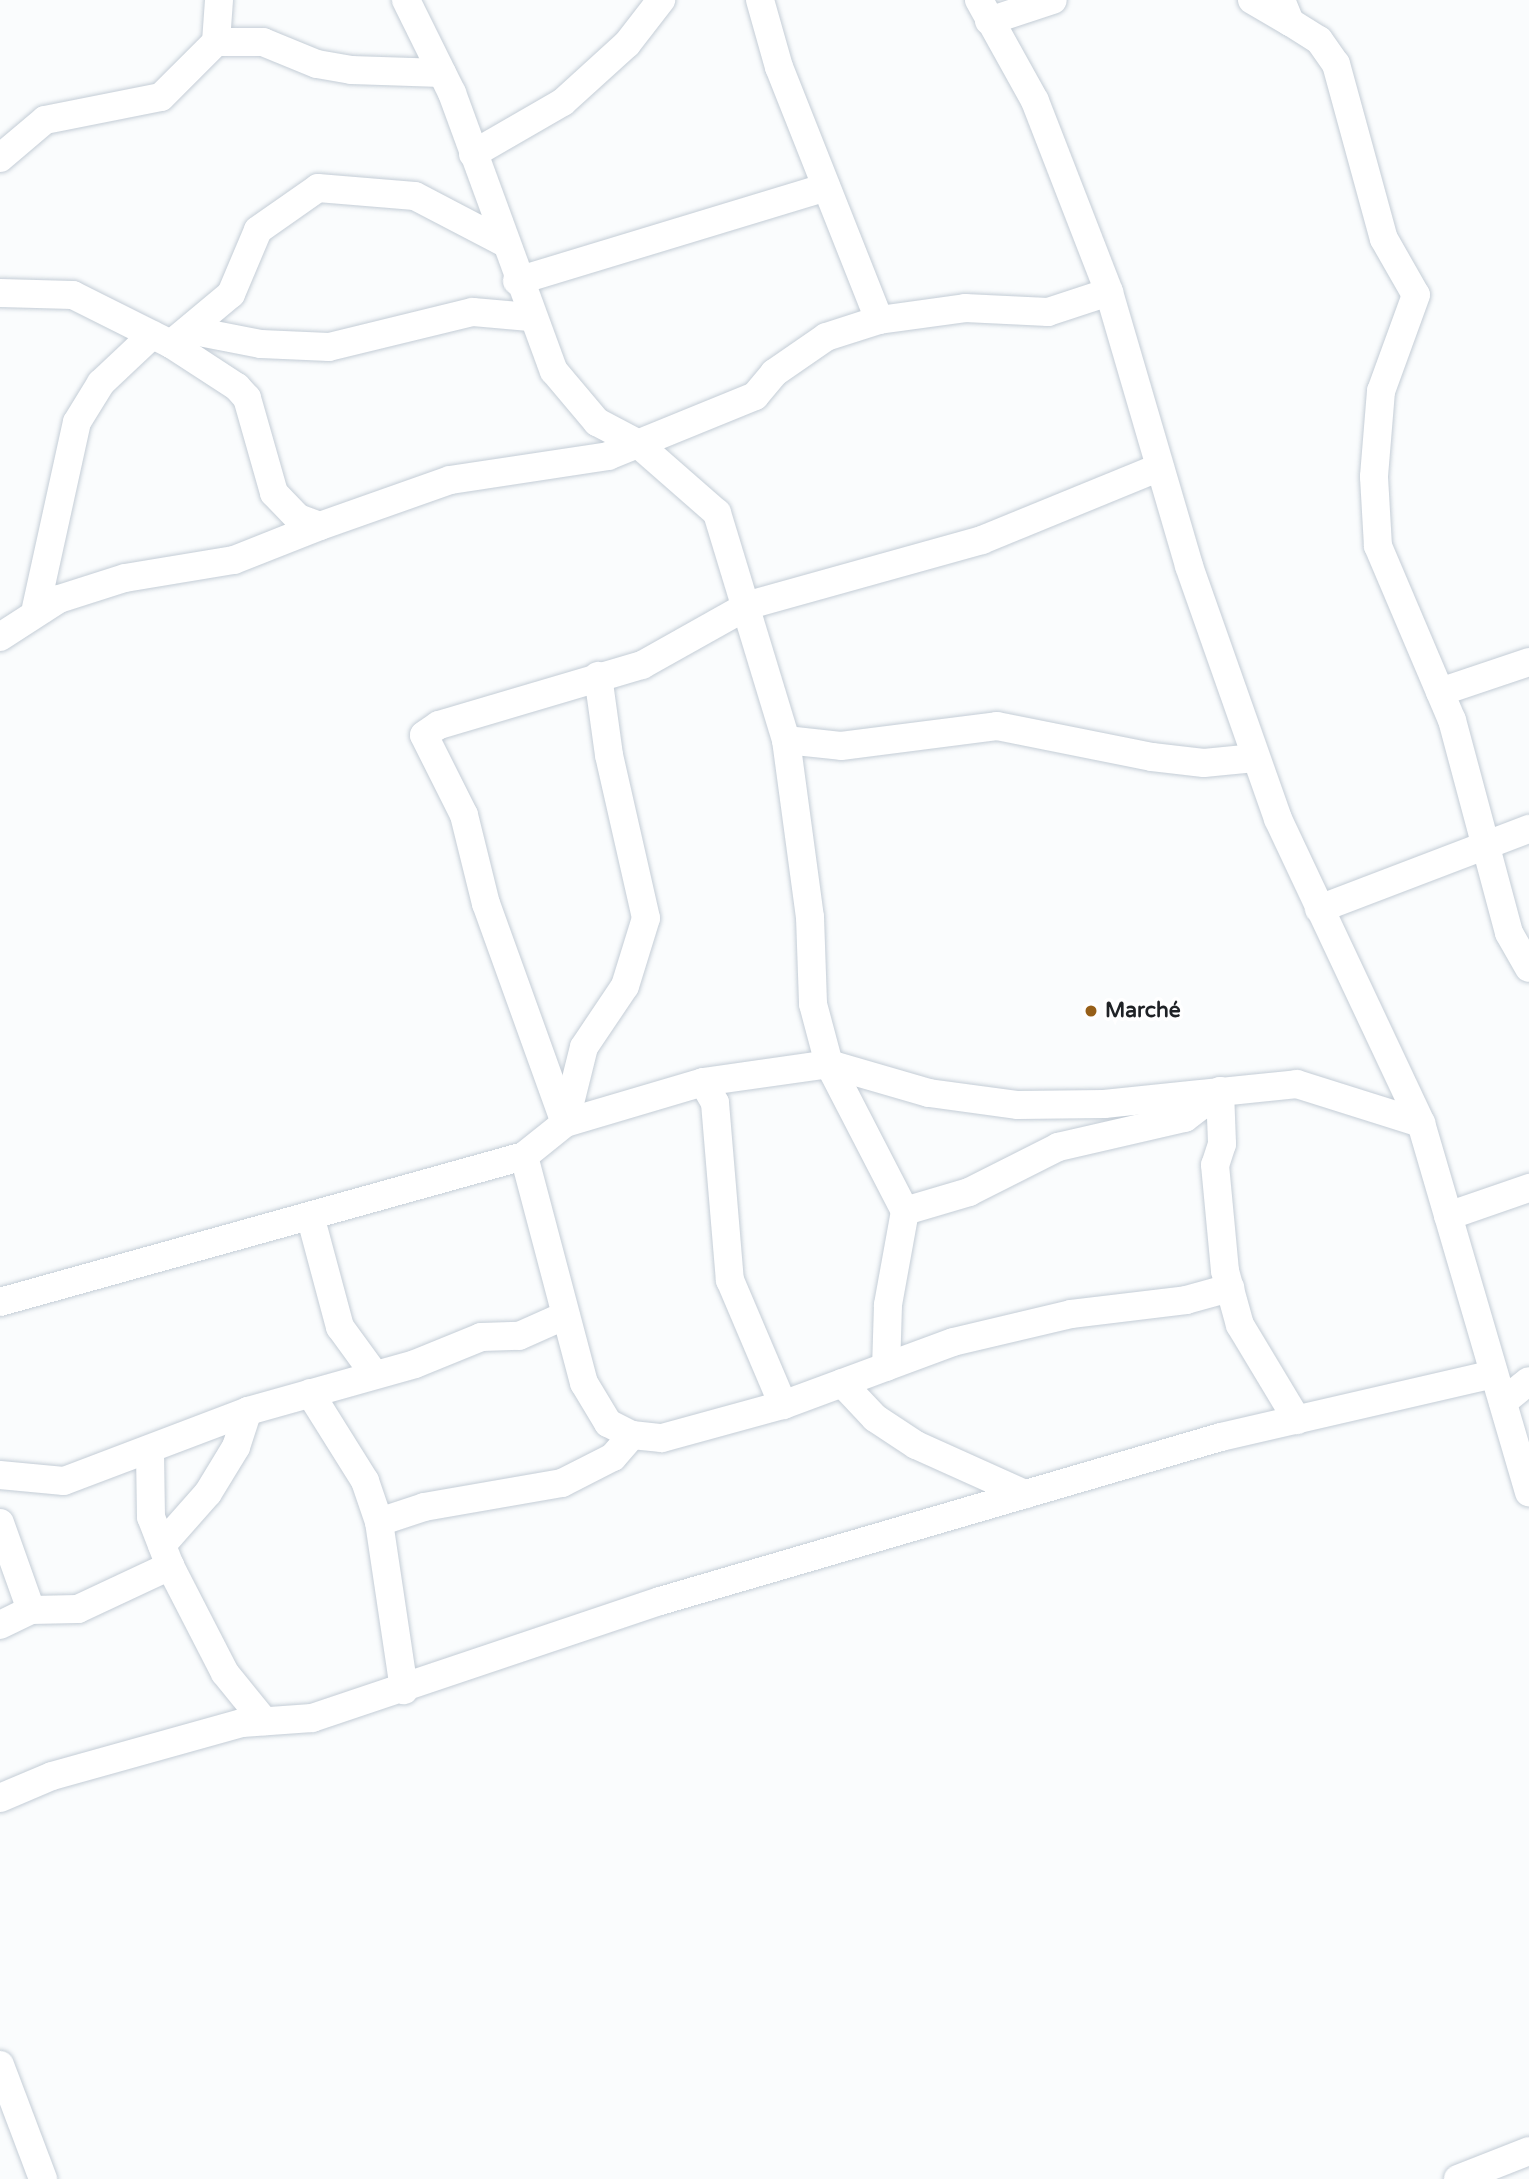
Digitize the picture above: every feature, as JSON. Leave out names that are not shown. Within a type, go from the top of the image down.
[{"type":"street","points":[[0,158],[45,120],[161,97],[216,42],[219,0]]},
{"type":"street","points":[[406,0],[442,73],[530,317],[554,371],[583,409],[637,443],[717,513],[749,605],[786,740],[810,917],[811,983],[829,1064],[905,1211],[888,1305],[886,1367]]},
{"type":"street","points":[[473,154],[563,102],[627,44],[661,0]]},
{"type":"street","points":[[760,0],[826,187],[879,320]]},
{"type":"street","points":[[1053,0],[984,11],[1035,101],[1109,292],[1160,467],[1255,758],[1319,909],[1421,1123],[1529,1493]]},
{"type":"street","points":[[1252,0],[1286,11],[1319,40],[1336,64],[1384,239],[1417,301],[1381,391],[1374,514],[1382,569],[1440,692],[1509,933],[1529,968]]},
{"type":"street","points":[[216,42],[263,42],[317,64],[351,70],[442,73]]},
{"type":"street","points":[[517,281],[826,187]]},
{"type":"street","points":[[36,608],[78,422],[102,383],[231,294],[258,230],[318,188],[415,196],[503,243]]},
{"type":"street","points":[[0,293],[61,291],[171,336],[247,398],[274,493],[298,518],[320,526]]},
{"type":"street","points":[[0,637],[36,608],[125,578],[234,561],[320,526],[450,480],[532,462],[608,456],[755,396],[774,373],[826,337],[879,320],[965,308],[1048,312],[1109,292]]},
{"type":"street","points":[[171,336],[329,347],[473,312],[530,317]]},
{"type":"street","points":[[565,1123],[486,904],[464,815],[424,735],[598,676],[642,665],[749,605],[982,540],[1160,467]]},
{"type":"street","points":[[1440,692],[1529,662]]},
{"type":"street","points":[[565,1123],[584,1047],[625,986],[646,918],[609,755],[598,676]]},
{"type":"street","points":[[786,740],[841,746],[997,726],[1152,757],[1204,763],[1255,758]]},
{"type":"street","points":[[1319,909],[1529,829]]},
{"type":"street","points":[[0,1302],[311,1219],[524,1156],[565,1123],[703,1082],[829,1064],[929,1093],[1018,1105],[1319,1086],[1421,1123]]},
{"type":"street","points":[[703,1082],[715,1103],[730,1280],[783,1405]]},
{"type":"street","points":[[905,1211],[969,1192],[1058,1147],[1185,1118],[1220,1091]]},
{"type":"street","points":[[1220,1091],[1222,1144],[1215,1165],[1230,1288],[1240,1325],[1297,1420]]},
{"type":"street","points":[[524,1156],[584,1383],[608,1423],[632,1435],[662,1438],[783,1405],[953,1342],[1071,1314],[1230,1288]]},
{"type":"street","points":[[1448,1216],[1529,1188]]},
{"type":"street","points":[[311,1219],[340,1327],[375,1376]]},
{"type":"street","points":[[0,1475],[64,1481],[150,1452],[248,1411],[375,1376],[481,1337],[519,1336],[566,1315]]},
{"type":"street","points":[[0,1798],[52,1776],[264,1721],[312,1718],[404,1690],[660,1601],[1025,1494],[1297,1420],[1494,1374]]},
{"type":"street","points":[[1503,1402],[1529,1381]]},
{"type":"street","points":[[842,1383],[875,1418],[916,1445],[1025,1494]]},
{"type":"street","points":[[310,1394],[365,1481],[380,1522],[404,1690]]},
{"type":"street","points":[[0,1625],[31,1610],[78,1608],[166,1555],[236,1447],[248,1411]]},
{"type":"street","points":[[380,1522],[424,1507],[562,1483],[613,1457],[632,1435]]},
{"type":"street","points":[[150,1452],[151,1517],[166,1555],[225,1673],[264,1721]]},
{"type":"street","points":[[0,1523],[31,1610]]},
{"type":"street","points":[[0,2065],[44,2179]]},
{"type":"street","points":[[1458,2179],[1529,2151]]},
{"type":"place","name":"Marché","points":[[1091,1011]]}]
